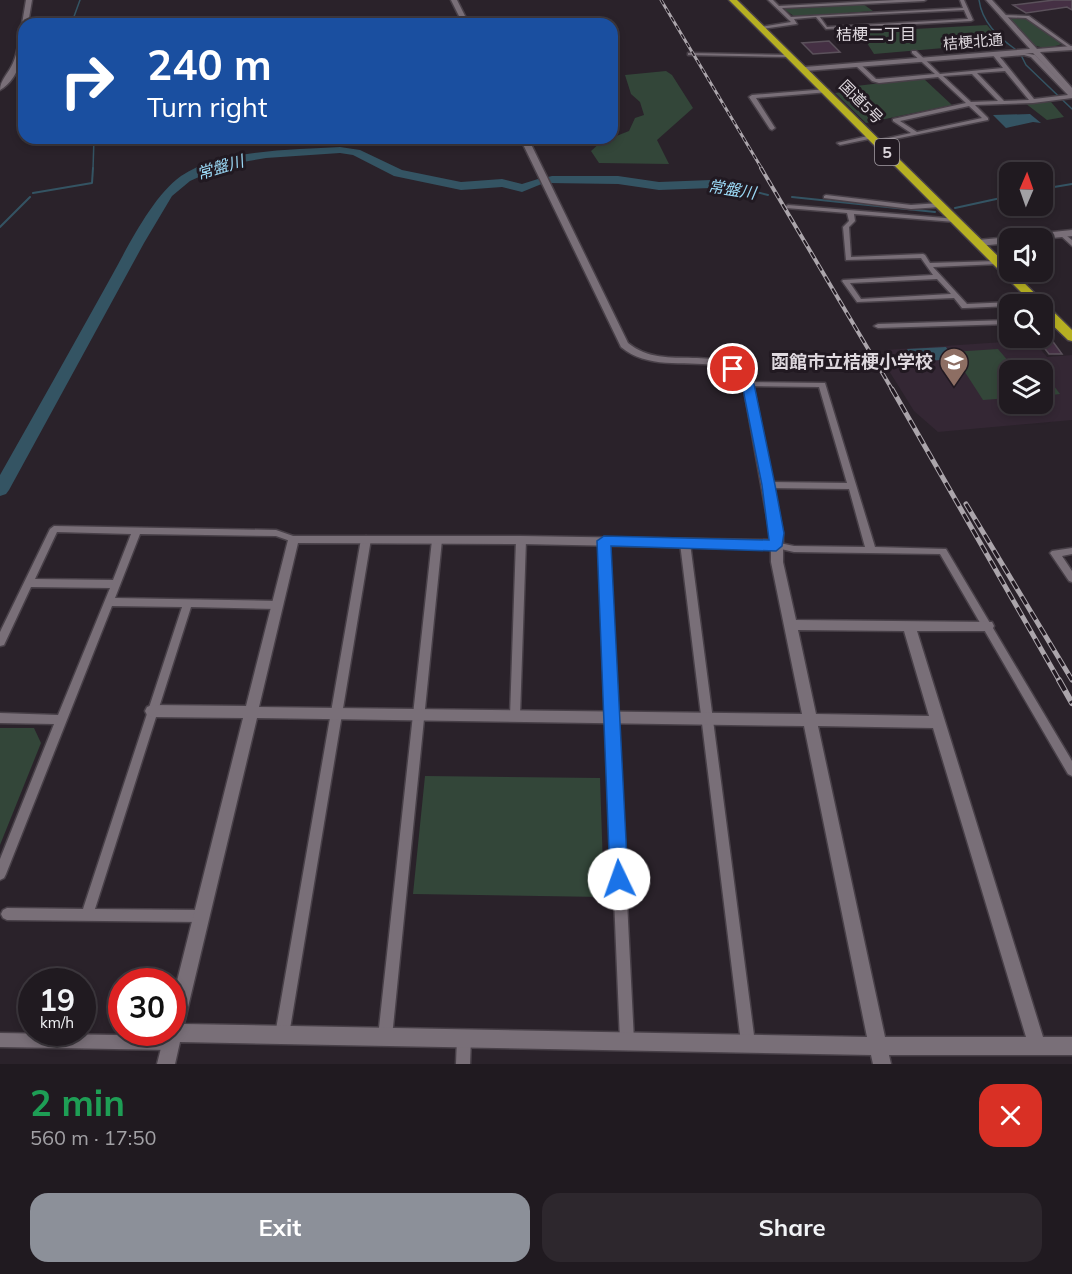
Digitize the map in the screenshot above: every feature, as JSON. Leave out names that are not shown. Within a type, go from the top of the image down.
[{"type":"highway","name":"国道5号","points":[[734,0],[1029,294]]},
{"type":"highway","name":"国道5号","points":[[1053,323],[1072,337]]},
{"type":"street","points":[[26,18],[29,0]]},
{"type":"street","points":[[454,0],[463,18]]},
{"type":"street","points":[[762,28],[795,23],[770,0]]},
{"type":"street","points":[[778,7],[924,0]]},
{"type":"street","points":[[817,16],[826,28],[971,20],[962,0]]},
{"type":"street","points":[[989,0],[1072,95]]},
{"type":"street","points":[[866,1],[893,29]]},
{"type":"street","points":[[790,18],[966,9]]},
{"type":"street","points":[[1003,16],[1027,17],[1072,48]]},
{"type":"street","name":"桔梗北通","points":[[805,69],[1072,48]]},
{"type":"street","points":[[840,143],[915,133],[986,119],[914,52]]},
{"type":"street","points":[[690,54],[791,56]]},
{"type":"street","points":[[997,55],[1033,56],[1072,95]]},
{"type":"street","points":[[997,55],[1034,101]]},
{"type":"street","points":[[0,87],[10,77],[18,63]]},
{"type":"street","points":[[858,65],[874,80],[879,81],[1006,69]]},
{"type":"street","points":[[973,72],[1002,102]]},
{"type":"street","points":[[0,78],[10,77]]},
{"type":"street","points":[[771,128],[752,97],[827,91]]},
{"type":"street","points":[[915,133],[895,120],[970,104],[1034,101],[1072,95]]},
{"type":"street","points":[[527,144],[624,345],[647,358],[720,363],[743,376],[748,384],[769,485],[777,533],[776,546],[790,625],[882,1064]]},
{"type":"street","points":[[826,197],[911,207],[940,205]]},
{"type":"street","points":[[788,207],[955,220]]},
{"type":"street","points":[[850,212],[852,221],[846,227],[848,259],[923,256],[928,266],[966,306],[999,306]]},
{"type":"street","points":[[1053,235],[1072,233]]},
{"type":"street","points":[[1062,234],[1072,244]]},
{"type":"street","points":[[978,243],[999,241]]},
{"type":"street","points":[[928,266],[997,263]]},
{"type":"street","points":[[938,277],[845,281],[859,301],[957,296]]},
{"type":"street","points":[[878,326],[999,322]]},
{"type":"street","points":[[748,384],[822,385],[871,550]]},
{"type":"street","points":[[769,485],[852,486]]},
{"type":"street","points":[[0,642],[54,529],[276,532],[293,539],[604,541],[776,546],[794,549],[943,551],[1072,771]]},
{"type":"street","points":[[0,874],[137,531]]},
{"type":"street","points":[[186,979],[293,539]]},
{"type":"street","points":[[282,1035],[366,539]]},
{"type":"street","points":[[385,1037],[437,540]]},
{"type":"street","points":[[515,716],[521,540]]},
{"type":"street","points":[[604,541],[627,1041]]},
{"type":"street","points":[[685,543],[748,1043]]},
{"type":"street","points":[[1072,551],[1055,553],[1072,578]]},
{"type":"street","points":[[28,582],[116,584]]},
{"type":"street","points":[[109,602],[277,605]]},
{"type":"street","points":[[87,915],[188,603]]},
{"type":"street","points":[[790,625],[987,626]]},
{"type":"street","points":[[909,626],[1037,1045]]},
{"type":"street","points":[[152,711],[939,722]]},
{"type":"street","points":[[0,718],[62,720]]},
{"type":"street","points":[[7,914],[201,916]]},
{"type":"street","points":[[186,1038],[282,1035],[878,1046],[1072,1046]]},
{"type":"street","points":[[463,1064],[464,1038]]},
{"type":"street","points":[[0,1040],[108,1039]]},
{"type":"street","points":[[166,1064],[170,1046]]},
{"type":"shaded area","name":"函館市立桔梗小学校","points":[[999,342],[999,348],[1040,348],[1047,357],[1072,355],[1072,420],[938,432],[914,411],[886,366],[885,350]]},
{"type":"green space","points":[[863,4],[873,11],[795,17],[784,9]]},
{"type":"green space","points":[[1011,17],[1026,18],[1062,44],[1043,48],[1030,43],[1008,19]]},
{"type":"green space","points":[[987,25],[1002,43],[874,54],[860,32]]},
{"type":"green space","points":[[666,71],[672,75],[693,108],[657,140],[669,164],[599,163],[591,151],[599,144],[618,144],[618,135],[629,131],[635,118],[644,115],[640,102],[631,94],[625,75]]},
{"type":"green space","points":[[923,78],[952,105],[866,123],[835,93],[860,90],[856,86]]},
{"type":"green space","points":[[1051,102],[1064,117],[1047,120],[1025,103]]},
{"type":"green space","points":[[998,349],[1007,360],[999,360],[999,399],[983,400],[952,352]]},
{"type":"green space","points":[[1053,385],[1060,394],[1053,395]]},
{"type":"green space","points":[[0,728],[34,728],[41,743],[0,845]]},
{"type":"green space","points":[[425,776],[600,778],[604,897],[413,894]]},
{"type":"water","points":[[1030,114],[1041,123],[1033,122],[1006,128],[993,115]]},
{"type":"water","points":[[946,347],[953,359],[915,362],[907,349]]},
{"type":"building","points":[[1072,0],[1072,10],[1067,7],[1026,13],[1013,5]]},
{"type":"building","points":[[829,41],[840,52],[813,54],[802,43]]},
{"type":"building","points":[[1053,342],[1062,354],[1049,354],[1044,348],[1053,348]]},
{"type":"waterway","points":[[73,18],[80,0]]},
{"type":"waterway","name":"常盤川","points":[[979,0],[987,22],[1015,49]]},
{"type":"waterway","name":"常盤川","points":[[1021,55],[1026,65],[1072,109]]},
{"type":"waterway","points":[[93,169],[94,144]]},
{"type":"waterway","name":"常盤川","points":[[0,490],[137,243],[167,194],[186,178],[208,168],[236,160],[266,155],[340,150],[356,152],[398,173],[461,186],[502,183],[522,188],[538,183]]},
{"type":"waterway","points":[[33,193],[92,183],[93,168]]},
{"type":"waterway","name":"常盤川","points":[[552,180],[618,180],[659,186],[711,184]]},
{"type":"waterway","name":"常盤川","points":[[711,184],[734,186],[768,195]]},
{"type":"waterway","name":"常盤川","points":[[1053,187],[1072,184]]},
{"type":"waterway","points":[[0,227],[30,197]]},
{"type":"waterway","name":"常盤川","points":[[792,197],[935,212]]},
{"type":"waterway","name":"常盤川","points":[[955,208],[999,198]]},
{"type":"railway","points":[[661,0],[762,169]]},
{"type":"railway","points":[[761,168],[893,391]]},
{"type":"railway","points":[[892,389],[1060,682]]},
{"type":"railway","points":[[966,504],[1072,680]]},
{"type":"railway","points":[[1059,680],[1072,703]]},
{"type":"place","name":"函館市立桔梗小学校","points":[[954,388]]},
{"type":"district","name":"桔梗二丁目","points":[[876,34]]},
{"type":"route","points":[[619,879],[604,541],[776,546],[777,533],[769,485],[748,384],[743,376],[733,369]]}]
